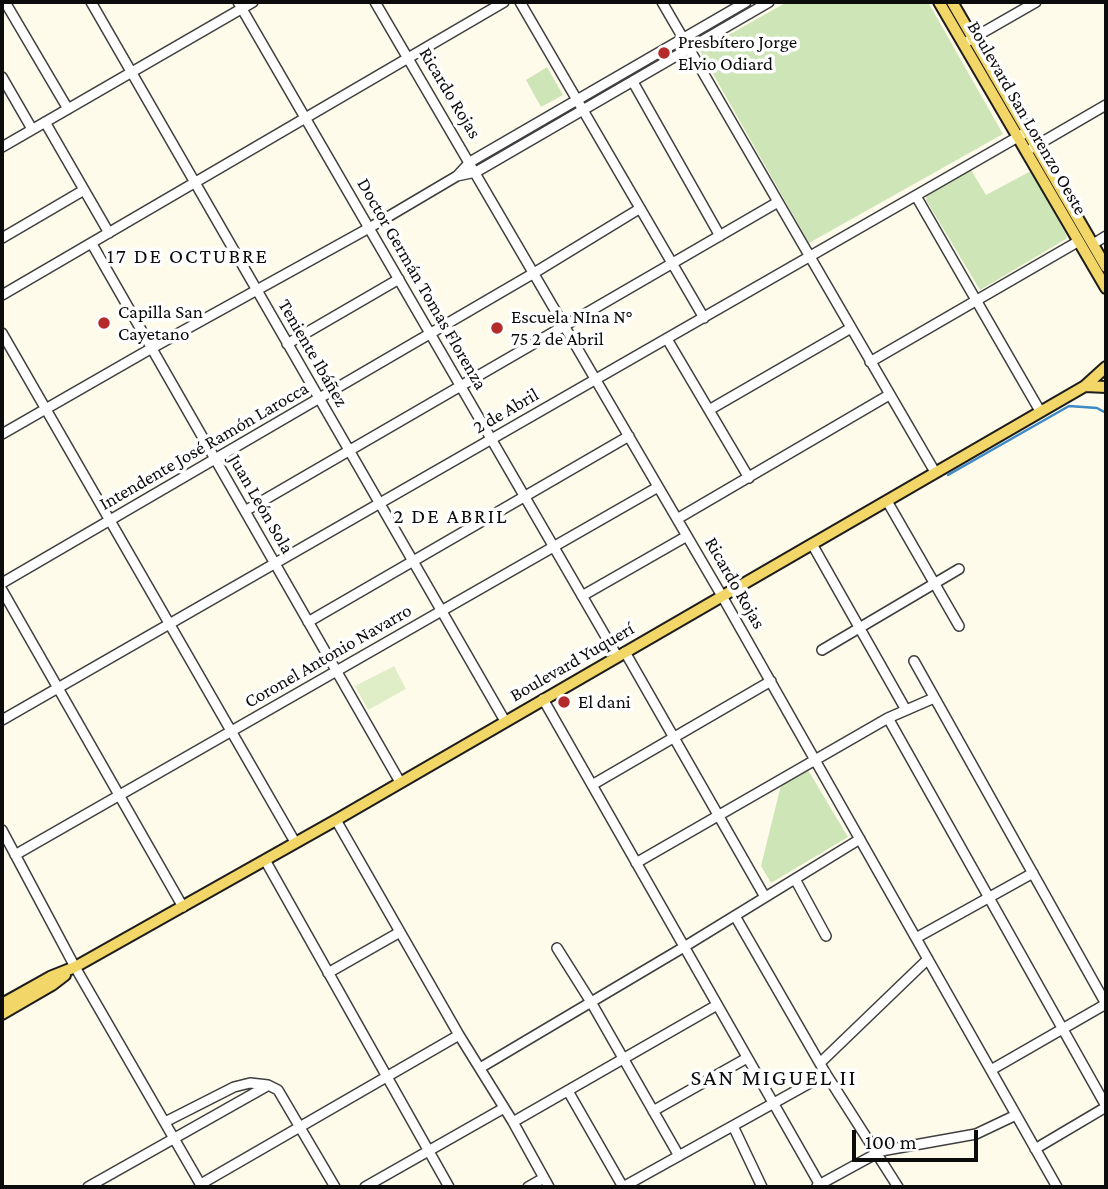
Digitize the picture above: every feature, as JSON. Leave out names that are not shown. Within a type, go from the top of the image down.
[{"type":"main road","name":"Boulevard San Lorenzo Oeste","points":[[939,2],[968,41],[1106,267]]},
{"type":"main road","name":"Boulevard San Lorenzo Oeste","points":[[952,2],[968,41]]},
{"type":"main road","name":"Boulevard San Lorenzo Oeste","points":[[1031,148],[1106,288]]},
{"type":"main road","name":"Boulevard Yuquerí","points":[[2,1004],[50,977],[75,967],[336,820],[1084,386],[1106,368]]},
{"type":"main road","points":[[1084,386],[1106,387]]},
{"type":"main road","name":"Boulevard Yuquerí","points":[[2,1014],[52,985],[75,967]]},
{"type":"street","name":"Teniente Ibáñez","points":[[91,2],[505,721]]},
{"type":"street","points":[[2,147],[133,72],[240,5],[253,2]]},
{"type":"street","name":"Ricardo Rojas","points":[[375,2],[771,681],[1057,1187]]},
{"type":"street","points":[[2,295],[504,2]]},
{"type":"street","points":[[520,2],[704,318]]},
{"type":"street","points":[[662,2],[935,472]]},
{"type":"street","points":[[2,434],[369,228],[457,176],[470,162],[746,2]]},
{"type":"street","points":[[457,176],[476,172],[769,2]]},
{"type":"street","points":[[968,41],[1037,2]]},
{"type":"street","points":[[6,4],[68,109]]},
{"type":"street","name":"Doctor Germán Tomas Florenza","points":[[240,5],[553,547],[674,737],[765,897]]},
{"type":"street","points":[[2,77],[32,130]]},
{"type":"street","points":[[633,82],[720,236]]},
{"type":"street","points":[[1031,148],[1106,105]]},
{"type":"street","points":[[45,122],[109,233]]},
{"type":"street","name":"2 de Abril","points":[[2,720],[1023,135]]},
{"type":"street","points":[[2,238],[84,190]]},
{"type":"street","points":[[916,196],[1040,411]]},
{"type":"street","points":[[245,511],[778,202]]},
{"type":"street","name":"Intendente José Ramón Larocca","points":[[2,583],[639,209]]},
{"type":"street","points":[[1093,244],[1106,236]]},
{"type":"street","points":[[870,362],[1079,241]]},
{"type":"street","name":"Juan León Sola","points":[[92,244],[400,782]]},
{"type":"street","points":[[287,344],[399,279]]},
{"type":"street","points":[[709,410],[851,328]]},
{"type":"street","points":[[2,333],[295,842]]},
{"type":"street","points":[[667,339],[749,478]]},
{"type":"street","points":[[677,519],[890,395]]},
{"type":"street","points":[[309,622],[629,436]]},
{"type":"street","name":"Coronel Antonio Navarro","points":[[15,855],[658,487]]},
{"type":"street","points":[[887,501],[959,626]]},
{"type":"street","points":[[582,596],[687,536]]},
{"type":"street","points":[[812,544],[906,710]]},
{"type":"street","points":[[821,650],[959,569]]},
{"type":"street","points":[[2,590],[183,907]]},
{"type":"street","points":[[914,661],[1106,1004],[991,1070]]},
{"type":"street","points":[[592,785],[771,681]]},
{"type":"street","points":[[636,863],[887,718],[934,698]]},
{"type":"street","points":[[543,699],[818,1186],[881,1151],[976,1134],[1016,1115]]},
{"type":"street","points":[[887,718],[1106,1107],[1035,1149]]},
{"type":"street","points":[[336,820],[547,1183],[528,1187]]},
{"type":"street","points":[[2,831],[75,967],[201,1186],[459,1035]]},
{"type":"street","points":[[480,1068],[860,839]]},
{"type":"street","points":[[265,860],[449,1187]]},
{"type":"street","points":[[916,938],[1033,873]]},
{"type":"street","points":[[794,879],[826,936]]},
{"type":"street","points":[[735,916],[826,1074],[898,1187]]},
{"type":"street","points":[[328,973],[400,932]]},
{"type":"street","points":[[557,948],[679,1156]]},
{"type":"street","points":[[820,1063],[928,959]]},
{"type":"street","points":[[513,1122],[717,1005]]},
{"type":"street","points":[[653,1111],[747,1058]]},
{"type":"street","points":[[568,1091],[623,1187],[826,1074]]},
{"type":"street","points":[[166,1122],[234,1087],[250,1083],[268,1085],[278,1090],[335,1187]]},
{"type":"street","points":[[88,1187],[268,1085]]},
{"type":"street","points":[[365,1187],[504,1108]]},
{"type":"street","points":[[733,1126],[762,1187]]},
{"type":"green space","points":[[787,2],[928,2],[1003,134],[809,243],[700,51]]},
{"type":"green space","points":[[547,67],[563,95],[541,107],[526,80]]},
{"type":"green space","points":[[970,168],[986,195],[1031,171],[1067,236],[980,290],[926,200],[927,192]]},
{"type":"green space","points":[[394,666],[406,689],[368,710],[355,686]]},
{"type":"green space","points":[[808,770],[848,837],[771,883],[761,866],[781,785]]},
{"type":"waterway","points":[[948,475],[1069,406],[1097,408],[1106,413]]},
{"type":"place","name":"Presbítero Jorge Elvio Odiard","points":[[664,53]]},
{"type":"place","name":"Capilla San Cayetano","points":[[104,323]]},
{"type":"place","name":"Escuela NIna N° 75 2 de Abril","points":[[497,328]]},
{"type":"place","name":"El dani","points":[[564,702]]},
{"type":"district","name":"17 DE OCTUBRE","points":[[188,257]]},
{"type":"district","name":"2 DE ABRIL","points":[[451,517]]},
{"type":"district","name":"SAN MIGUEL II","points":[[774,1078]]}]
